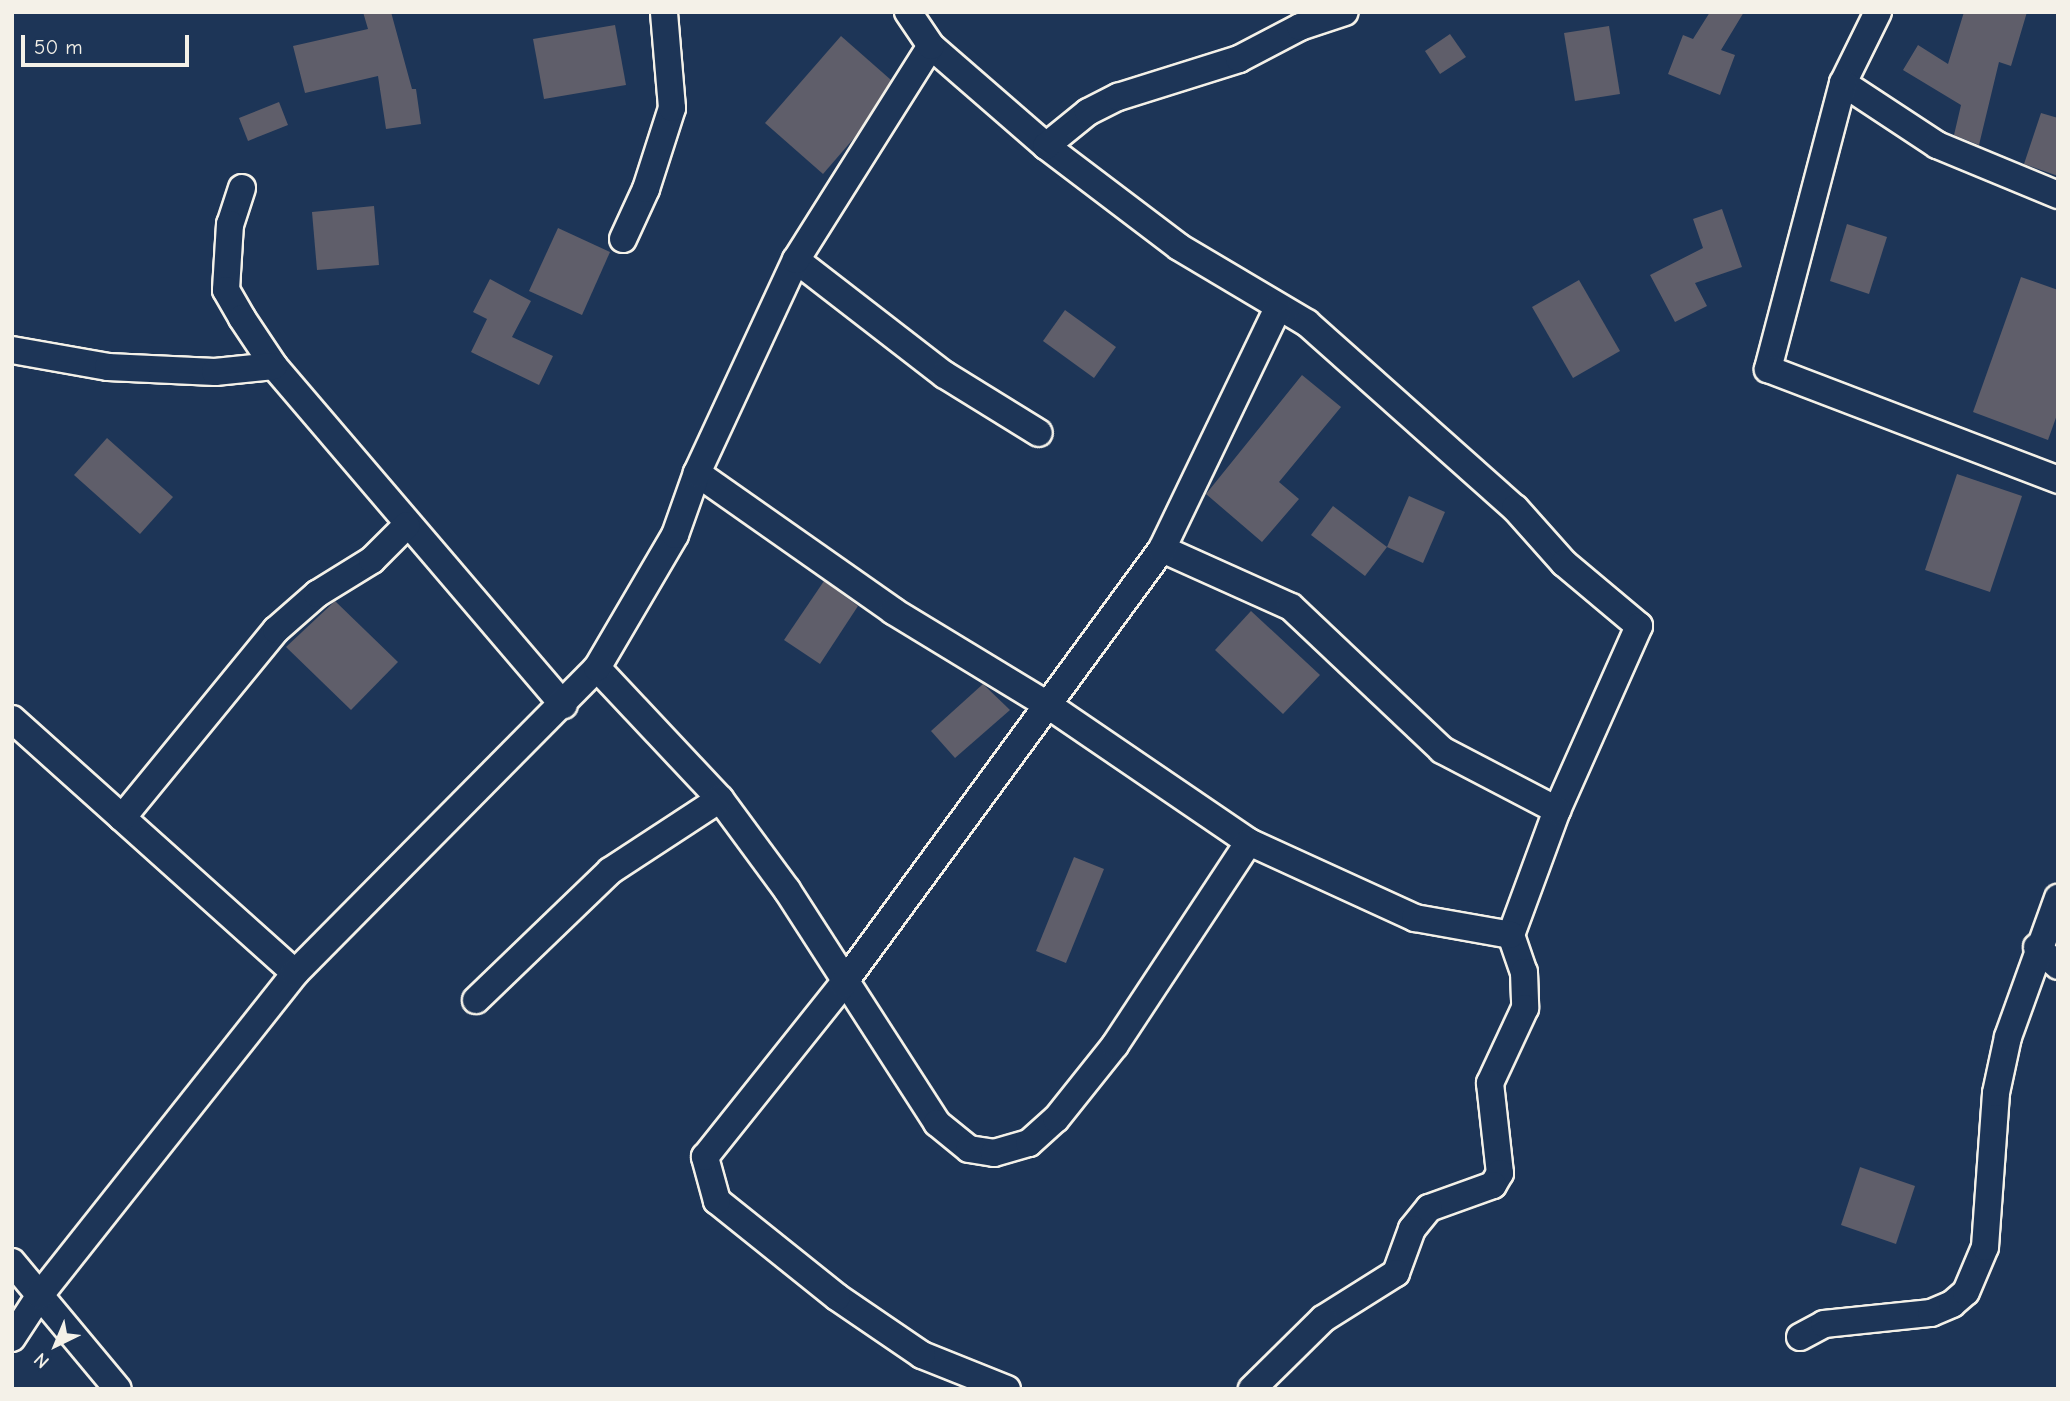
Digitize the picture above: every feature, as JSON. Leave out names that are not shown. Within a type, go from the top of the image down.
[{"type":"street","points":[[623,239],[646,189],[673,108],[664,12]]},
{"type":"street","points":[[908,12],[931,46],[1046,146],[1179,247],[1307,323],[1515,508],[1564,563],[1639,626],[1557,810],[1511,935],[1524,972],[1525,1008],[1490,1083],[1500,1172],[1493,1185],[1429,1208],[1412,1229],[1396,1273],[1322,1320],[1252,1389]]},
{"type":"street","points":[[1046,146],[1088,112],[1118,97],[1239,60],[1300,27],[1345,12]]},
{"type":"street","points":[[1878,12],[1843,83],[1768,369],[2058,481]]},
{"type":"street","points":[[12,1338],[40,1295],[295,973],[564,705],[597,668],[675,535],[697,473],[796,260],[931,46]]},
{"type":"street","points":[[1843,83],[1937,145],[2058,195]]},
{"type":"street","points":[[242,188],[230,224],[226,290],[274,366],[407,525],[564,705]]},
{"type":"street","points":[[796,260],[945,375],[1039,433]]},
{"type":"street","points":[[1007,1389],[922,1355],[837,1297],[718,1201],[709,1181],[705,1157],[844,984],[1051,707],[1162,549],[1278,308]]},
{"type":"street","points":[[12,350],[108,368],[215,372],[274,366]]},
{"type":"street","points":[[697,473],[893,611],[1051,707],[1249,842],[1415,918],[1511,935]]},
{"type":"street","points":[[122,818],[276,630],[317,594],[372,560],[407,525]]},
{"type":"street","points":[[1162,549],[1291,607],[1442,750],[1557,810]]},
{"type":"street","points":[[597,668],[720,799],[787,890],[844,984],[937,1123],[969,1149],[994,1153],[1029,1143],[1056,1119],[1115,1045],[1249,842]]},
{"type":"street","points":[[12,719],[295,973]]},
{"type":"street","points":[[476,1000],[610,871],[720,799]]},
{"type":"street","points":[[1800,1337],[1824,1324],[1931,1313],[1952,1304],[1966,1292],[1986,1247],[2001,1071],[2037,947],[2058,898]]},
{"type":"street","points":[[2037,947],[2058,966]]},
{"type":"street","points":[[12,1262],[118,1389]]},
{"type":"building","points":[[363,12],[391,12],[412,89],[416,89],[421,124],[386,129],[378,76],[305,93],[293,46],[368,29]]},
{"type":"building","points":[[1710,12],[1744,12],[1721,50],[1735,55],[1720,95],[1668,74],[1683,35],[1693,39]]},
{"type":"building","points":[[1964,12],[2027,12],[2011,66],[1999,62],[1979,145],[1954,135],[1961,105],[1903,70],[1918,45],[1948,64]]},
{"type":"building","points":[[615,25],[626,85],[544,99],[533,39]]},
{"type":"building","points":[[1609,26],[1620,94],[1575,101],[1564,33]]},
{"type":"building","points":[[1450,34],[1466,57],[1440,74],[1425,51]]},
{"type":"building","points":[[841,36],[891,80],[855,137],[823,174],[765,123]]},
{"type":"building","points":[[279,102],[288,125],[248,141],[239,118]]},
{"type":"building","points":[[2041,113],[2058,118],[2058,176],[2024,164]]},
{"type":"building","points":[[374,206],[379,265],[317,270],[312,212]]},
{"type":"building","points":[[1722,209],[1742,267],[1695,283],[1707,306],[1675,322],[1650,275],[1703,248],[1693,219]]},
{"type":"building","points":[[1847,224],[1887,237],[1869,294],[1830,281]]},
{"type":"building","points":[[558,228],[610,252],[582,315],[529,291]]},
{"type":"building","points":[[2021,277],[2058,290],[2058,412],[2048,440],[1973,412]]},
{"type":"building","points":[[490,279],[531,301],[512,337],[553,356],[539,385],[471,352],[487,319],[473,312]]},
{"type":"building","points":[[1579,280],[1620,351],[1573,378],[1532,307]]},
{"type":"building","points":[[1065,310],[1116,347],[1094,378],[1043,341]]},
{"type":"building","points":[[1302,375],[1341,407],[1279,482],[1299,499],[1262,542],[1206,494]]},
{"type":"building","points":[[107,438],[173,497],[140,534],[74,475]]},
{"type":"building","points":[[1957,474],[2022,496],[1990,592],[1925,570]]},
{"type":"building","points":[[1409,496],[1445,512],[1423,563],[1387,547]]},
{"type":"building","points":[[1333,506],[1387,547],[1365,576],[1311,535]]},
{"type":"building","points":[[824,581],[858,606],[820,664],[784,640]]},
{"type":"building","points":[[335,601],[398,662],[351,710],[286,647]]},
{"type":"building","points":[[1251,611],[1320,675],[1283,714],[1215,650]]},
{"type":"building","points":[[983,684],[1010,710],[955,758],[931,731]]},
{"type":"building","points":[[1074,857],[1104,869],[1066,963],[1036,951]]},
{"type":"building","points":[[1860,1167],[1915,1186],[1896,1244],[1841,1225]]}]
